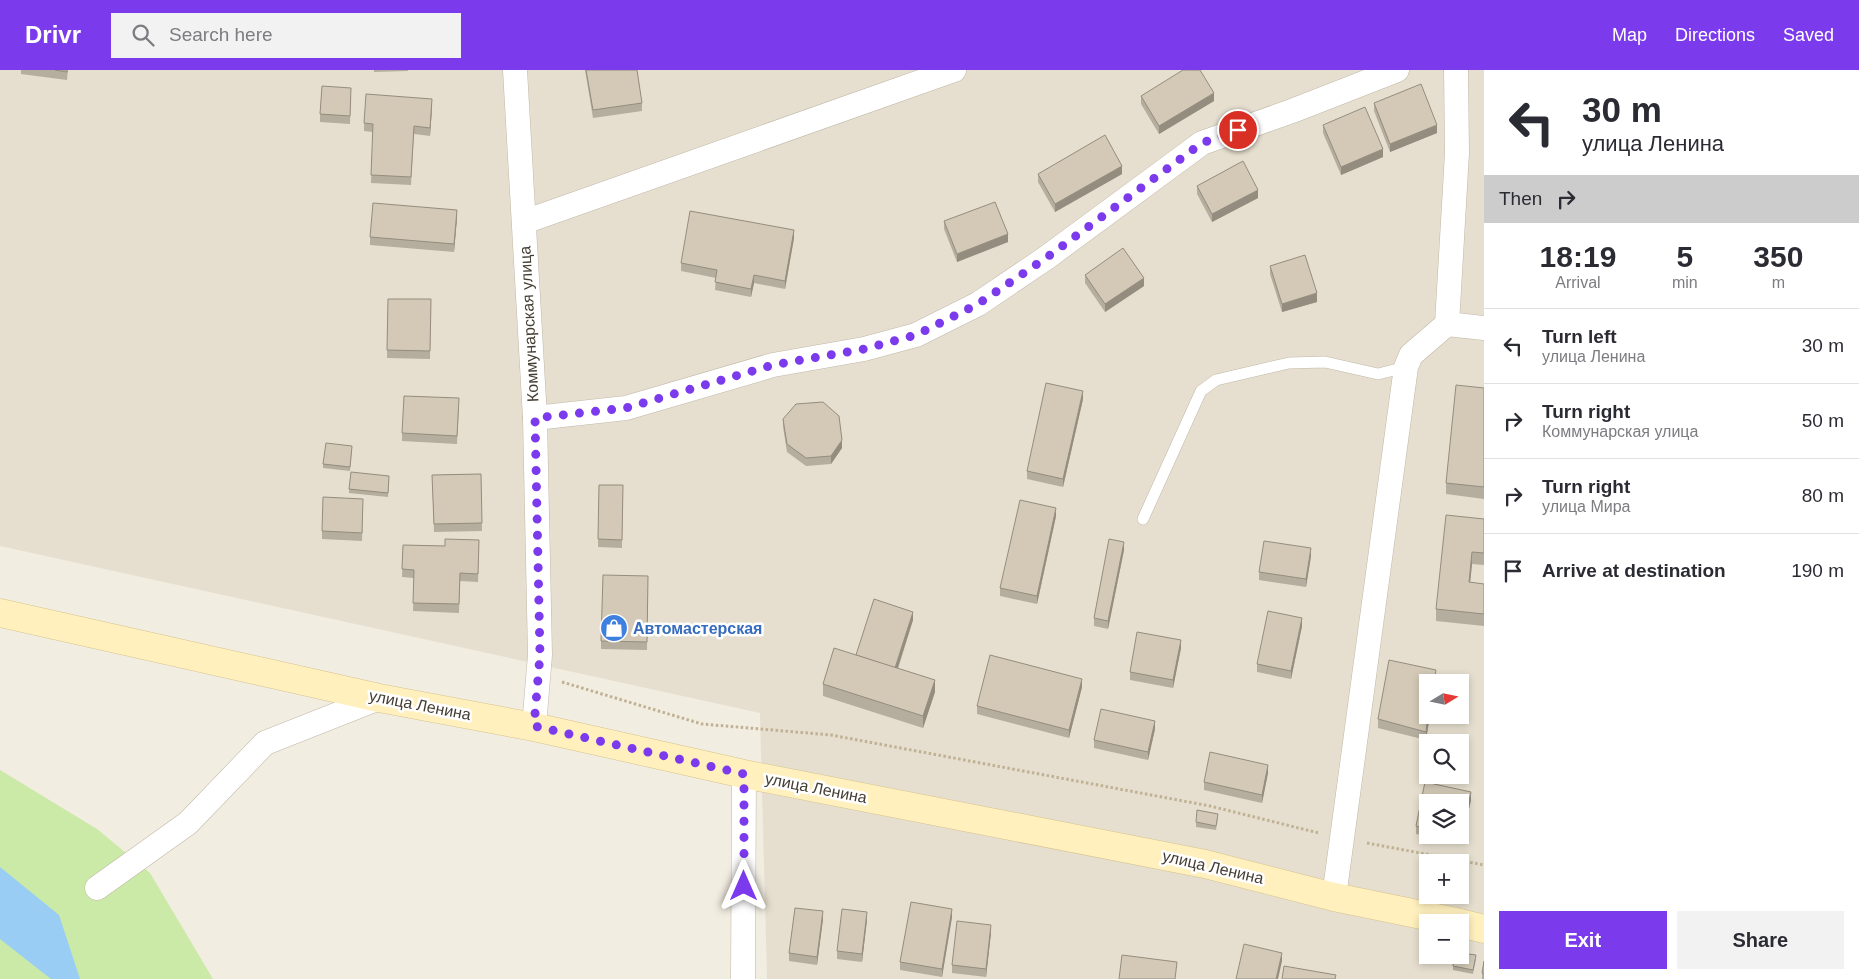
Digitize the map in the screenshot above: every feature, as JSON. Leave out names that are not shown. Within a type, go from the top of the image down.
[{"type":"main road","name":"улица Ленина","points":[[0,613],[379,698],[534,726],[744,774],[1205,864],[1334,897],[1419,914]]},
{"type":"main road","points":[[1469,925],[1484,929]]},
{"type":"street","name":"Коммунарская улица","points":[[515,70],[535,418],[540,655],[534,726]]},
{"type":"street","points":[[535,418],[626,408],[773,365],[864,349],[916,335],[978,304],[1046,258],[1202,143],[1292,111],[1397,70]]},
{"type":"street","points":[[1447,324],[1457,153],[1456,70]]},
{"type":"street","name":"Коммунарская улица","points":[[524,222],[940,72]]},
{"type":"street","points":[[1334,897],[1406,367],[1411,355],[1447,324],[1484,328]]},
{"type":"street","points":[[97,888],[188,823],[265,743],[379,698]]},
{"type":"street","points":[[743,979],[744,774]]},
{"type":"lane","points":[[1143,519],[1200,391],[1216,380],[1289,363],[1325,362],[1378,374],[1406,367]]},
{"type":"path","points":[[538,676],[702,724],[832,735],[1210,806],[1341,838],[1484,864]]},
{"type":"shaded area","points":[[0,70],[1484,70],[1484,979],[767,979],[760,713],[0,546]]},
{"type":"green space","points":[[0,770],[97,829],[150,873],[213,979],[0,979]]},
{"type":"water","points":[[0,867],[59,915],[80,979],[51,979],[0,939]]},
{"type":"building","points":[[586,70],[637,70],[642,103],[593,110]]},
{"type":"building","points":[[1183,70],[1200,70],[1214,93],[1159,126],[1141,96]]},
{"type":"building","points":[[1421,84],[1437,125],[1390,144],[1374,103]]},
{"type":"building","points":[[322,86],[351,88],[350,116],[320,114]]},
{"type":"building","points":[[366,94],[432,99],[430,128],[414,126],[411,177],[371,175],[373,124],[364,123]]},
{"type":"building","points":[[1365,107],[1383,149],[1341,167],[1323,125]]},
{"type":"building","points":[[1105,135],[1122,166],[1055,204],[1038,174]]},
{"type":"building","points":[[1243,161],[1258,190],[1212,214],[1197,186]]},
{"type":"building","points":[[995,202],[1008,234],[957,254],[944,221]]},
{"type":"building","points":[[373,203],[457,210],[454,244],[370,237]]},
{"type":"building","points":[[690,211],[794,230],[785,281],[754,275],[751,289],[715,282],[717,270],[681,263]]},
{"type":"building","points":[[1123,248],[1144,278],[1105,304],[1085,275]]},
{"type":"building","points":[[1305,255],[1317,293],[1282,304],[1270,266]]},
{"type":"building","points":[[388,299],[431,299],[430,351],[387,350]]},
{"type":"building","points":[[1046,383],[1083,391],[1063,479],[1027,471]]},
{"type":"building","points":[[1456,385],[1484,388],[1484,487],[1446,483]]},
{"type":"building","points":[[404,396],[459,398],[457,436],[402,433]]},
{"type":"building","points":[[823,402],[839,416],[842,440],[831,456],[806,458],[787,444],[783,419],[796,404]]},
{"type":"building","points":[[326,443],[352,446],[350,467],[323,464]]},
{"type":"building","points":[[351,472],[389,476],[388,493],[349,489]]},
{"type":"building","points":[[481,474],[482,523],[434,524],[432,475]]},
{"type":"building","points":[[599,485],[623,485],[622,540],[598,539]]},
{"type":"building","points":[[323,497],[363,499],[362,533],[322,531]]},
{"type":"building","points":[[1020,500],[1056,508],[1037,596],[1000,588]]},
{"type":"building","points":[[1446,515],[1484,519],[1484,553],[1472,552],[1469,582],[1484,584],[1484,614],[1436,609]]},
{"type":"building","points":[[445,539],[479,540],[478,574],[460,573],[459,604],[413,603],[414,570],[402,569],[403,545],[445,546]]},
{"type":"building","points":[[1109,539],[1124,542],[1108,621],[1094,618]]},
{"type":"building","points":[[1264,541],[1311,548],[1306,579],[1259,572]]},
{"type":"building","points":[[603,575],[648,576],[647,642],[601,641]]},
{"type":"building","points":[[874,599],[913,612],[895,668],[856,655]]},
{"type":"building","points":[[1268,611],[1302,618],[1291,671],[1257,664]]},
{"type":"building","points":[[1137,632],[1181,640],[1173,680],[1130,672]]},
{"type":"building","points":[[834,648],[935,680],[923,716],[823,684]]},
{"type":"building","points":[[990,655],[1082,679],[1069,730],[977,706]]},
{"type":"building","points":[[1389,660],[1436,670],[1435,674],[1419,674],[1419,724],[1427,724],[1426,732],[1378,719]]},
{"type":"building","points":[[1101,709],[1155,721],[1148,752],[1094,740]]},
{"type":"building","points":[[1210,752],[1268,765],[1262,795],[1204,782]]},
{"type":"building","points":[[1425,784],[1434,784],[1471,792],[1469,801],[1469,794],[1423,794]]},
{"type":"building","points":[[1197,810],[1218,814],[1216,826],[1196,822]]},
{"type":"building","points":[[1419,811],[1419,827],[1416,826]]},
{"type":"building","points":[[911,902],[952,909],[942,969],[900,962]]},
{"type":"building","points":[[795,908],[823,911],[817,957],[789,953]]},
{"type":"building","points":[[842,909],[867,912],[862,954],[837,951]]},
{"type":"building","points":[[957,921],[991,925],[986,969],[952,965]]},
{"type":"building","points":[[1244,944],[1282,953],[1276,979],[1236,979]]},
{"type":"building","points":[[1469,954],[1476,955],[1473,970],[1453,966],[1453,964],[1469,964]]},
{"type":"building","points":[[1122,955],[1177,962],[1175,979],[1119,979]]},
{"type":"building","points":[[1284,966],[1336,975],[1335,979],[1282,979]]},
{"type":"place","name":"Автомастерская","points":[[614,628]]},
{"type":"route","points":[[744,886],[744,774],[534,726],[540,655],[535,418],[626,408],[773,365],[864,349],[916,335],[978,304],[1046,258],[1202,143],[1238,130]]}]
